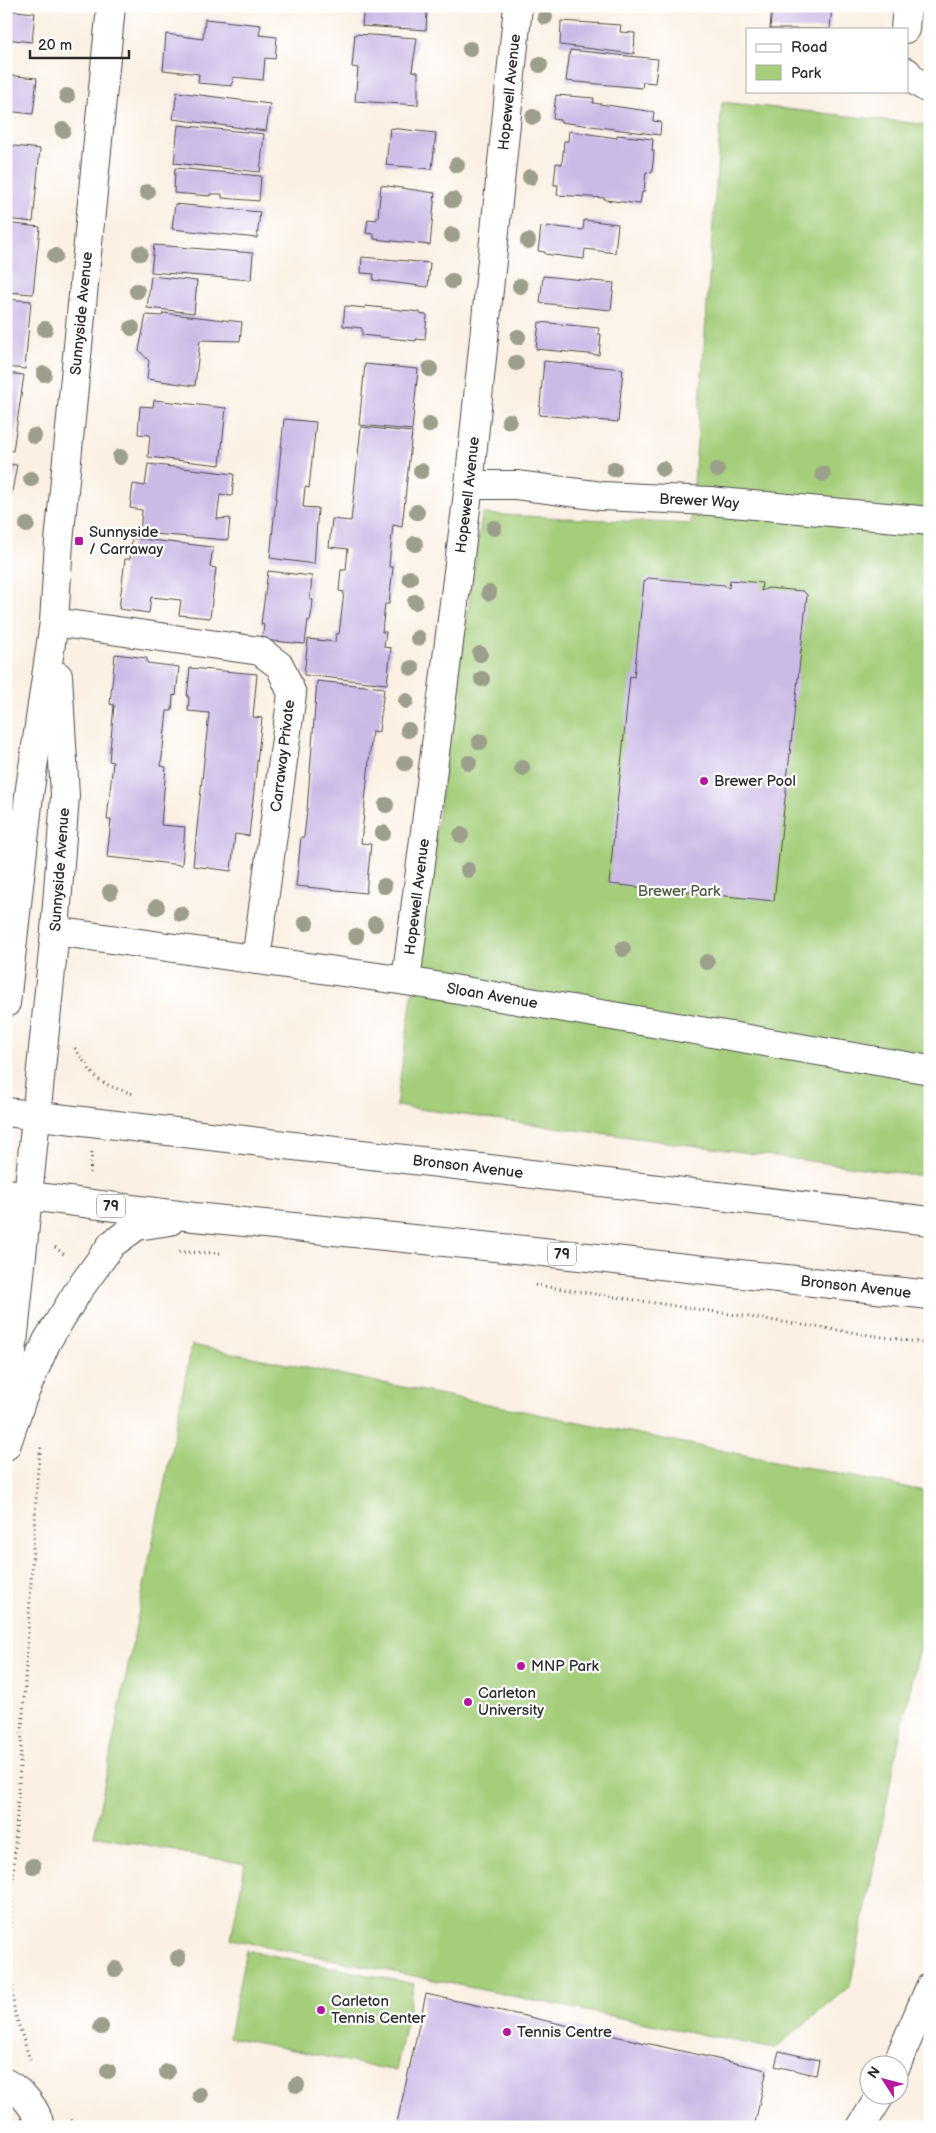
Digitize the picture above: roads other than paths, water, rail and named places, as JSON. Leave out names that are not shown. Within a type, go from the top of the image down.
[{"type":"street","name":"Sunnyside Avenue","points":[[7,987],[13,885],[54,622],[62,505],[111,6]]},
{"type":"street","name":"Hopewell Avenue","points":[[406,982],[469,485],[518,6]]},
{"type":"street","points":[[904,28],[906,6]]},
{"type":"street","points":[[908,73],[912,79],[930,90]]},
{"type":"street","name":"Brewer Way","points":[[469,485],[516,485],[602,496],[710,501],[930,521]]},
{"type":"street","name":"Sunnyside Avenue","points":[[6,1412],[17,1194],[37,1116],[55,931],[65,796],[54,622]]},
{"type":"street","name":"Carraway Private","points":[[54,622],[260,651],[280,666],[292,694],[256,960]]},
{"type":"street","name":"Sloan Avenue","points":[[55,931],[406,982],[930,1070]]},
{"type":"street","name":"Bronson Avenue","points":[[6,1112],[930,1221]]},
{"type":"street","name":"Bronson Avenue","points":[[17,1194],[194,1217],[544,1252],[930,1295]]},
{"type":"street","points":[[6,1446],[22,1399],[47,1340],[78,1291],[112,1244],[137,1226],[194,1217]]},
{"type":"street","points":[[900,2056],[930,1987]]},
{"type":"street","points":[[15,2075],[30,2104],[48,2123]]},
{"type":"street","points":[[861,2127],[874,2106]]},
{"type":"place","name":"Sunnyside / Carraway","points":[[79,541]]},
{"type":"place","name":"Brewer Pool","points":[[704,781]]},
{"type":"place","name":"MNP Park","points":[[521,1666]]},
{"type":"place","name":"Carleton University","points":[[468,1702]]},
{"type":"place","name":"Carleton Tennis Center","points":[[321,2010]]},
{"type":"place","name":"Tennis Centre","points":[[507,2032]]},
{"type":"park label","name":"Brewer Park","points":[[679,891]]}]
